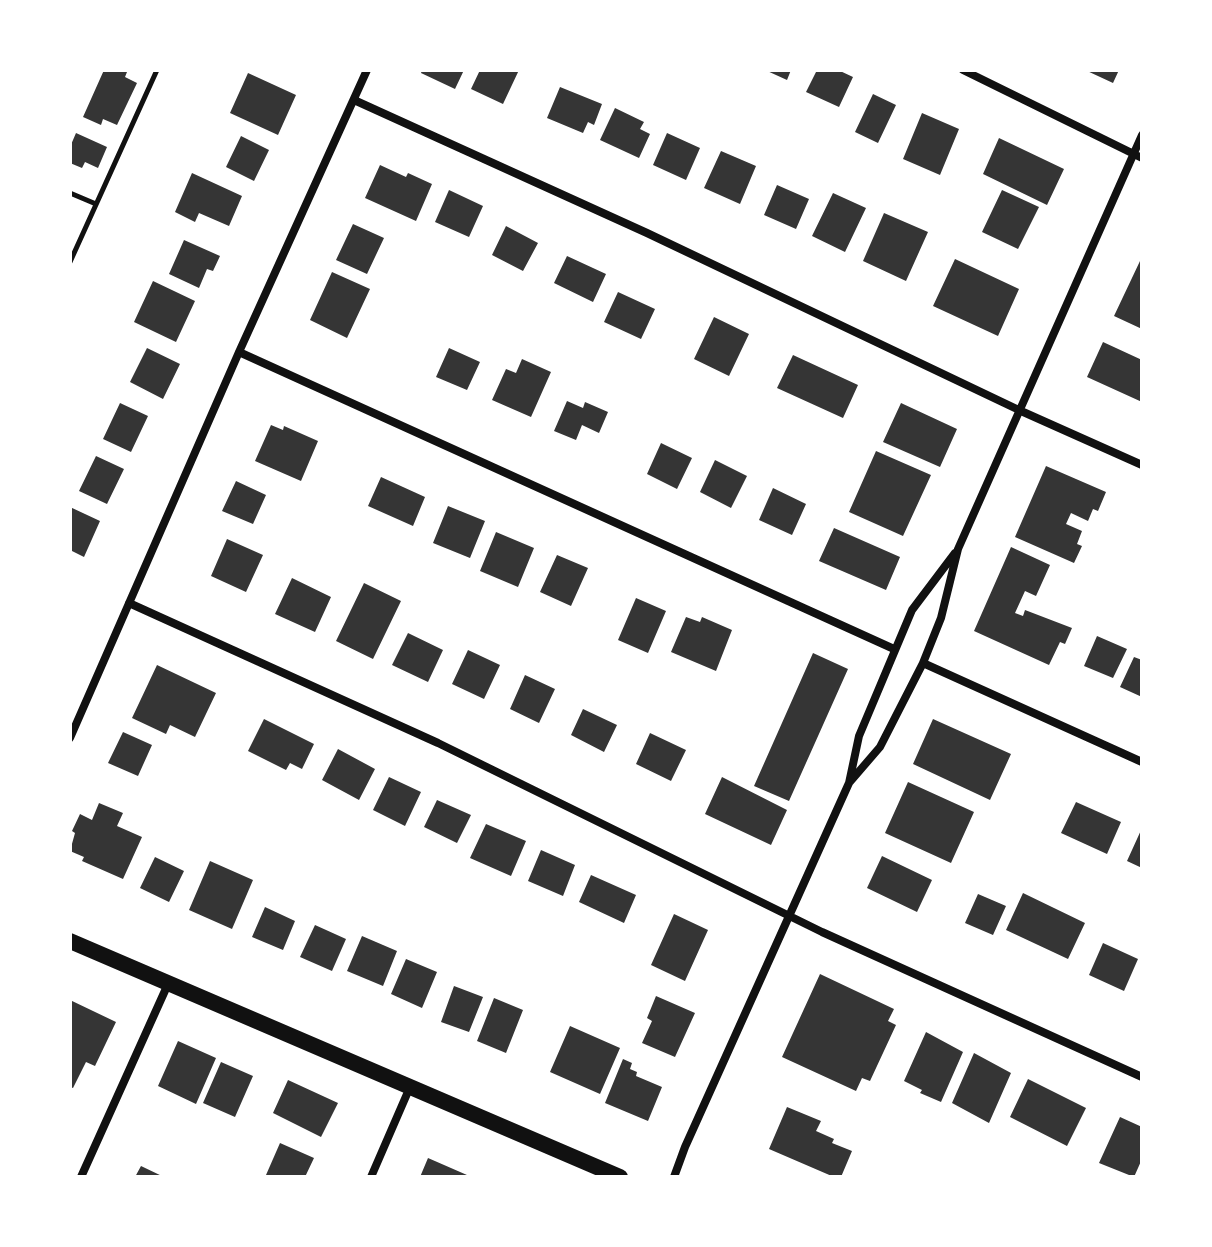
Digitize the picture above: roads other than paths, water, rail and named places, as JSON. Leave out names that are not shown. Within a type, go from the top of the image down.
[{"type":"main road","points":[[70,941],[620,1177]]},
{"type":"street","points":[[70,738],[367,70]]},
{"type":"street","points":[[963,70],[1138,156]]},
{"type":"street","points":[[354,100],[647,233],[1021,411],[1142,465]]},
{"type":"street","points":[[849,783],[880,747],[923,663],[941,618],[958,549],[1138,156],[1142,135]]},
{"type":"street","points":[[239,352],[894,649]]},
{"type":"street","points":[[674,1177],[849,783],[859,736],[894,649],[912,610],[958,549]]},
{"type":"street","points":[[129,603],[438,743],[789,916],[1142,1077]]},
{"type":"street","points":[[923,663],[1142,762]]},
{"type":"street","points":[[81,1177],[168,984]]},
{"type":"street","points":[[371,1177],[411,1086]]},
{"type":"lane","points":[[70,262],[157,70]]},
{"type":"lane","points":[[70,193],[96,204]]}]
